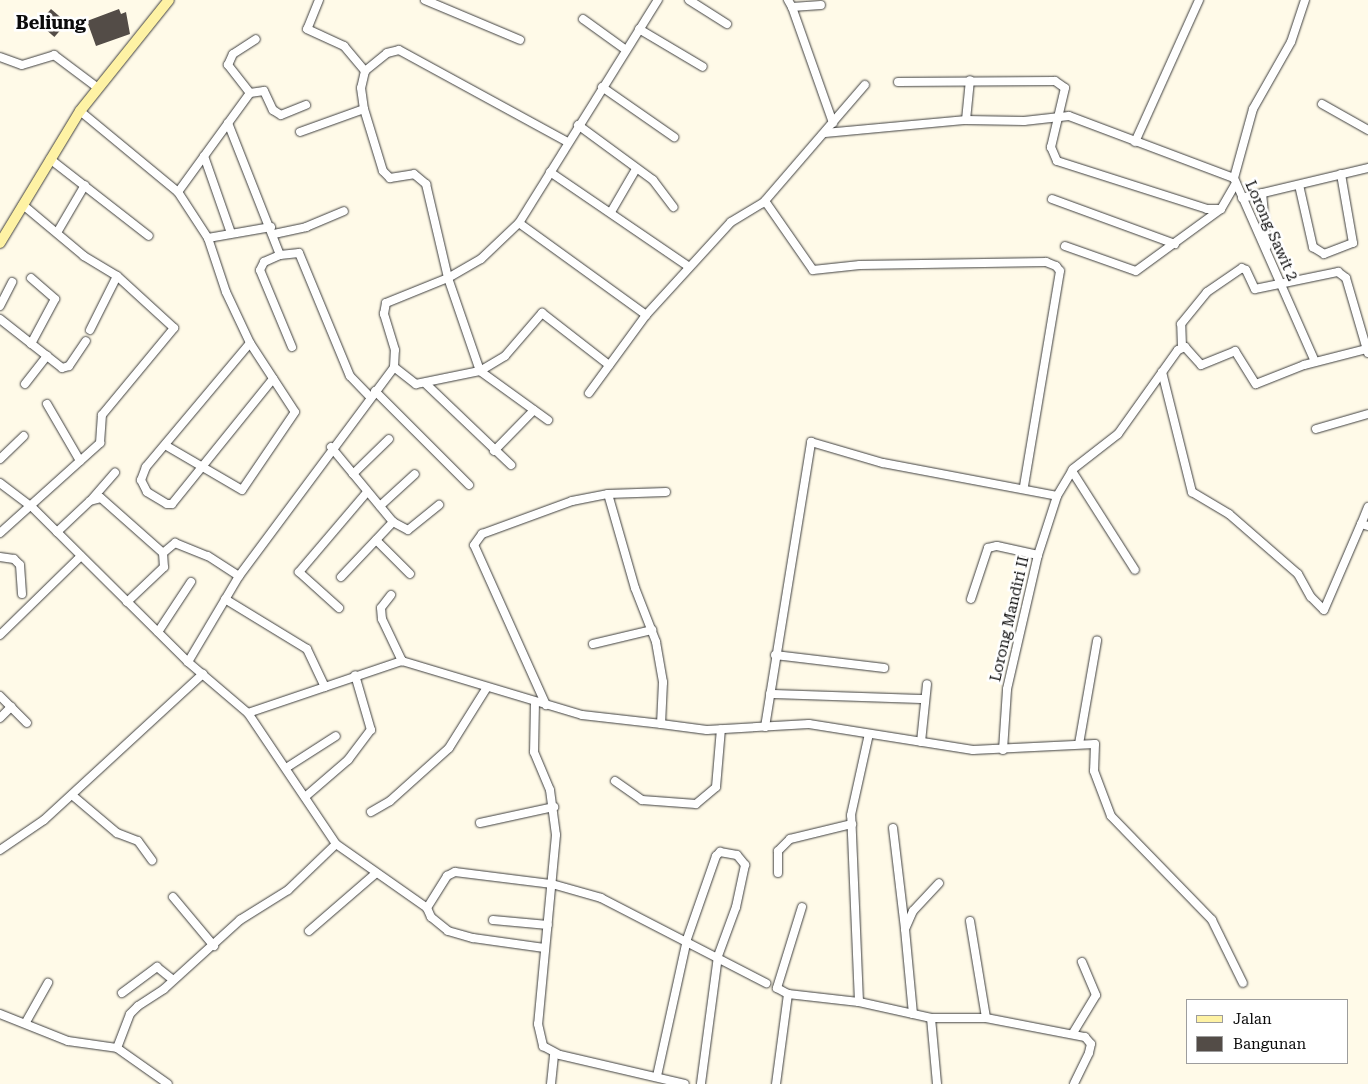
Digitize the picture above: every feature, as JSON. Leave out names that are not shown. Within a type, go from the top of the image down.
[{"type":"main road","points":[[0,243],[80,111],[170,0]]},
{"type":"street","points":[[319,0],[307,29],[344,46],[366,71]]},
{"type":"street","points":[[425,0],[520,40]]},
{"type":"street","points":[[188,662],[239,576],[331,447],[394,367],[395,350],[384,314],[386,304],[448,278],[481,259],[519,223],[578,125],[658,0]]},
{"type":"street","points":[[689,0],[727,24]]},
{"type":"street","points":[[1135,142],[1199,0]]},
{"type":"street","name":"Lorong Sawit 2","points":[[1305,0],[1291,42],[1253,109],[1234,181],[1316,362]]},
{"type":"street","points":[[820,6],[790,3],[833,123]]},
{"type":"street","points":[[583,19],[626,50]]},
{"type":"street","points":[[639,29],[703,67]]},
{"type":"street","points":[[250,93],[228,65],[233,54],[256,39]]},
{"type":"street","points":[[548,420],[480,371],[448,278],[426,184],[414,174],[390,178],[383,171],[364,109],[361,88],[366,71],[387,53],[399,50],[568,142]]},
{"type":"street","points":[[0,57],[22,65],[54,55],[98,88]]},
{"type":"street","points":[[898,82],[970,80],[1055,81],[1065,88],[1061,116],[1051,147],[1057,161],[1207,209],[1221,209]]},
{"type":"street","points":[[966,120],[970,80]]},
{"type":"street","points":[[589,392],[646,315],[688,266],[735,218],[765,201],[865,85]]},
{"type":"street","points":[[602,87],[674,137]]},
{"type":"street","points":[[178,192],[250,93],[264,91],[273,110],[281,115],[306,105]]},
{"type":"street","points":[[1322,104],[1368,130]]},
{"type":"street","points":[[300,132],[364,109]]},
{"type":"street","points":[[80,111],[178,192],[208,238],[226,292],[250,344],[295,412],[246,486],[239,490],[165,445]]},
{"type":"street","points":[[825,133],[966,120],[1024,122],[1061,116],[1135,142],[1234,181],[1221,209],[1136,271],[1065,246]]},
{"type":"street","points":[[228,123],[280,255]]},
{"type":"street","points":[[578,125],[653,180],[673,207]]},
{"type":"street","points":[[204,156],[231,233]]},
{"type":"street","points":[[50,159],[149,236]]},
{"type":"street","points":[[611,212],[636,168]]},
{"type":"street","points":[[1242,198],[1368,168]]},
{"type":"street","points":[[550,172],[688,266]]},
{"type":"street","points":[[1299,185],[1313,247],[1324,254],[1353,243],[1341,174]]},
{"type":"street","points":[[58,231],[84,185]]},
{"type":"street","points":[[1262,193],[1268,227],[1266,248]]},
{"type":"street","points":[[1052,200],[1175,244]]},
{"type":"street","points":[[765,201],[813,270],[1017,262],[1056,266],[1060,271],[1024,487]]},
{"type":"street","points":[[0,533],[32,507],[100,443],[98,425],[108,406],[174,328],[117,276],[84,256],[58,231],[23,205]]},
{"type":"street","points":[[208,238],[231,233],[306,227],[344,211]]},
{"type":"street","points":[[519,223],[646,315]]},
{"type":"street","points":[[292,347],[260,270],[264,262],[280,255],[299,253],[306,263],[350,376],[373,394],[469,485]]},
{"type":"street","points":[[1135,570],[1072,471],[1114,438],[1182,347],[1181,324],[1222,278],[1244,268],[1254,289],[1338,272],[1346,278],[1367,351],[1316,362],[1256,384],[1235,351],[1201,366],[1182,347]]},
{"type":"street","points":[[90,330],[117,276]]},
{"type":"street","points":[[31,278],[55,299],[31,344]]},
{"type":"street","points":[[0,306],[12,282]]},
{"type":"street","points":[[394,367],[416,384],[480,371],[505,356],[542,313],[609,364]]},
{"type":"street","points":[[0,319],[66,369],[86,341]]},
{"type":"street","points":[[250,344],[146,467],[141,480],[147,492],[160,501],[172,504],[273,379]]},
{"type":"street","points":[[25,384],[47,356]]},
{"type":"street","points":[[1162,372],[1192,492],[1229,514],[1298,574],[1311,597],[1324,610],[1364,525],[1368,507]]},
{"type":"street","points":[[425,382],[494,451],[512,465]]},
{"type":"street","points":[[46,404],[80,461]]},
{"type":"street","points":[[494,451],[534,410]]},
{"type":"street","points":[[1316,429],[1368,414]]},
{"type":"street","points":[[0,459],[24,436]]},
{"type":"street","points":[[353,474],[389,439]]},
{"type":"street","points":[[765,726],[811,442],[883,463],[1024,487],[1057,496]]},
{"type":"street","points":[[331,447],[394,522],[414,529],[439,505]]},
{"type":"street","name":"Lorong Mandiri II","points":[[1003,750],[1007,689],[1038,555],[1057,496],[1072,471]]},
{"type":"street","points":[[57,532],[90,501],[115,473]]},
{"type":"street","points":[[380,506],[415,474]]},
{"type":"street","points":[[0,483],[32,507],[188,662],[248,713],[336,844],[375,874],[427,908],[431,917],[448,931],[544,948]]},
{"type":"street","points":[[339,608],[299,572],[367,492]]},
{"type":"street","points":[[546,705],[474,545],[482,534],[572,501],[608,494],[666,492]]},
{"type":"street","points":[[608,494],[635,588],[652,630],[663,682],[661,724]]},
{"type":"street","points":[[90,501],[106,499],[163,553],[164,567],[127,602]]},
{"type":"street","points":[[341,577],[394,522]]},
{"type":"street","points":[[376,540],[410,574]]},
{"type":"street","points":[[163,553],[175,543],[208,556],[239,576]]},
{"type":"street","points":[[971,599],[985,553],[991,546],[1038,555]]},
{"type":"street","points":[[0,635],[81,556]]},
{"type":"street","points":[[0,557],[14,559],[20,565],[22,594]]},
{"type":"street","points":[[158,632],[191,582]]},
{"type":"street","points":[[391,595],[381,608],[382,620],[402,661]]},
{"type":"street","points":[[225,599],[307,649],[325,687]]},
{"type":"street","points":[[593,644],[652,630]]},
{"type":"street","points":[[1079,744],[1097,641]]},
{"type":"street","points":[[775,655],[884,668]]},
{"type":"street","points":[[248,713],[355,675],[402,661],[486,689],[582,715],[721,729],[809,724],[921,742],[1003,750],[1095,744],[1094,771],[1111,816],[1212,920],[1243,983]]},
{"type":"street","points":[[0,850],[72,795],[203,674]]},
{"type":"street","points":[[305,797],[348,760],[371,730],[355,675]]},
{"type":"street","points":[[921,742],[924,698],[927,684]]},
{"type":"street","points":[[370,812],[390,801],[449,748],[486,689]]},
{"type":"street","points":[[770,694],[924,698]]},
{"type":"street","points":[[0,696],[26,723]]},
{"type":"street","points":[[535,702],[534,752],[546,777],[554,808],[552,884],[544,948],[538,1035],[542,1046],[554,1053],[685,1084]]},
{"type":"street","points":[[0,718],[11,707]]},
{"type":"street","points":[[615,781],[642,800],[696,804],[716,788],[721,729]]},
{"type":"street","points":[[859,1002],[852,824],[869,734]]},
{"type":"street","points":[[286,768],[336,736]]},
{"type":"street","points":[[72,795],[117,833],[138,841],[152,860]]},
{"type":"street","points":[[480,823],[554,808]]},
{"type":"street","points":[[778,873],[778,851],[790,840],[852,824]]},
{"type":"street","points":[[893,828],[913,1014]]},
{"type":"street","points":[[117,1048],[130,1014],[214,946],[240,920],[288,890],[336,844]]},
{"type":"street","points":[[657,1076],[687,939],[716,856],[720,852],[737,855],[745,865],[736,907],[718,956],[701,1084]]},
{"type":"street","points":[[427,908],[447,876],[455,872],[552,884],[601,898],[687,939],[766,983]]},
{"type":"street","points":[[309,931],[375,874]]},
{"type":"street","points":[[905,929],[913,911],[939,883]]},
{"type":"street","points":[[173,897],[214,946]]},
{"type":"street","points":[[802,906],[777,988],[788,994],[859,1002],[931,1018],[986,1018],[1073,1033],[1085,1037],[1091,1044],[1074,1084]]},
{"type":"street","points":[[493,920],[548,925]]},
{"type":"street","points":[[970,920],[986,1018]]},
{"type":"street","points":[[1073,1033],[1096,995],[1082,962]]},
{"type":"street","points":[[122,993],[157,967],[172,979]]},
{"type":"street","points":[[26,1022],[48,983]]},
{"type":"street","points":[[776,1084],[788,994]]},
{"type":"street","points":[[0,1014],[26,1022],[68,1040],[117,1048],[168,1084]]},
{"type":"street","points":[[931,1018],[936,1084]]},
{"type":"street","points":[[551,1084],[554,1053]]},
{"type":"building","points":[[51,9],[67,23],[54,37],[39,23]]},
{"type":"building","points":[[119,9],[121,14],[126,12],[130,34],[96,46],[87,21]]},
{"type":"district","name":"Beliung","points":[[51,23]]}]
